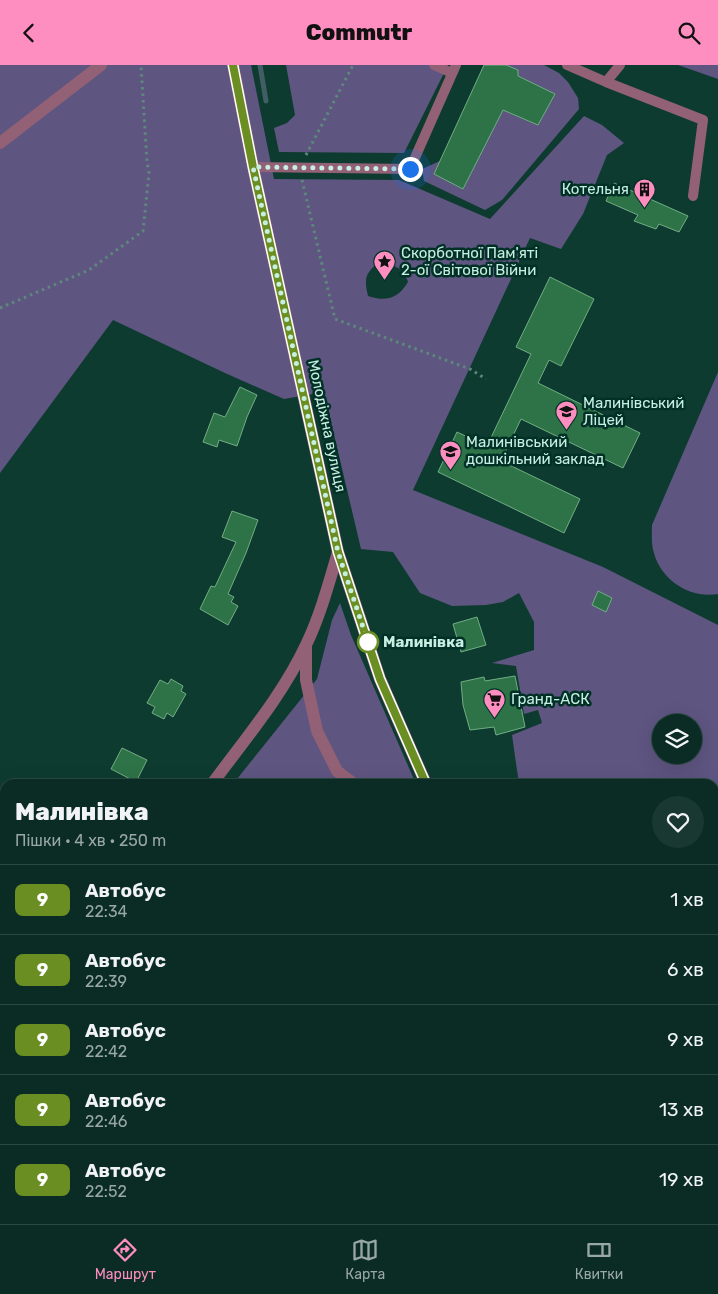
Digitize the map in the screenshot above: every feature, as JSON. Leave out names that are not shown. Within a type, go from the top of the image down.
[{"type":"street","points":[[0,143],[101,65]]},
{"type":"street","name":"Молодіжна вулиця","points":[[233,65],[253,167],[338,552],[380,679],[424,779]]},
{"type":"street","points":[[216,779],[275,699],[306,645],[338,552]]},
{"type":"street","points":[[306,645],[306,680],[318,731],[337,771],[347,779]]},
{"type":"lane","points":[[253,167],[410,169],[454,69],[434,65]]},
{"type":"lane","points":[[566,65],[703,120],[693,196]]},
{"type":"lane","points":[[606,81],[620,65]]},
{"type":"path","points":[[0,308],[89,270],[143,231],[149,173],[141,65]]},
{"type":"path","points":[[353,65],[300,167],[335,319],[470,369],[486,379]]},
{"type":"shaded area","points":[[0,65],[251,65],[274,179],[399,180],[490,219],[584,116],[602,125],[624,143],[607,155],[583,214],[561,249],[530,238],[413,490],[603,567],[718,625],[718,779],[518,779],[512,735],[542,723],[538,710],[524,714],[516,666],[492,663],[534,650],[534,622],[519,593],[503,602],[486,605],[452,606],[420,593],[393,552],[361,549],[324,392],[284,399],[113,320],[0,473]],"holes":[[[379,262],[390,264],[404,271],[408,282],[396,295],[386,299],[368,296],[366,285],[368,273]]]},
{"type":"shaded area","points":[[286,65],[448,65],[404,153],[279,152],[274,128],[287,123],[295,115]]},
{"type":"shaded area","points":[[506,65],[544,65],[559,73],[568,82],[578,98],[579,109],[502,200],[485,210],[424,181],[422,169],[440,161],[435,174],[463,189],[503,110],[538,125],[555,94],[518,76],[518,70]]},
{"type":"shaded area","points":[[678,65],[718,65],[718,79]]},
{"type":"shaded area","points":[[718,372],[718,594],[707,595],[687,590],[670,579],[663,571],[653,550],[652,525]]},
{"type":"shaded area","points":[[340,603],[351,635],[414,779],[237,779],[317,679],[332,620]]},
{"type":"building","points":[[484,65],[506,65],[518,70],[518,76],[555,94],[538,125],[503,110],[463,189],[434,174]]},
{"type":"building","name":"Котельня","points":[[614,183],[688,216],[679,232],[659,224],[656,229],[634,221],[638,215],[606,201]]},
{"type":"building","points":[[550,277],[594,299],[561,366],[549,360],[538,383],[640,433],[623,468],[521,419],[501,461],[580,499],[564,533],[438,472],[457,432],[487,446],[531,354],[516,347]]},
{"type":"building","points":[[240,387],[257,395],[237,446],[219,440],[217,447],[203,442],[214,413],[225,417]]},
{"type":"building","points":[[232,511],[258,520],[228,594],[234,597],[231,602],[238,606],[228,625],[200,609],[211,586],[215,587],[236,542],[222,537]]},
{"type":"building","points":[[598,591],[612,598],[606,612],[592,605]]},
{"type":"building","points":[[477,617],[486,645],[461,652],[453,624]]},
{"type":"building","points":[[515,676],[525,727],[496,735],[494,727],[470,730],[463,705],[461,682],[484,677],[485,681]]},
{"type":"building","points":[[171,679],[183,686],[181,691],[186,694],[173,717],[167,713],[164,719],[152,713],[155,707],[147,703],[160,680],[168,684]]},
{"type":"building","points":[[122,748],[147,760],[138,779],[130,779],[111,769]]},
{"type":"waterway","points":[[260,65],[266,101]]},
{"type":"bus line","name":"9","points":[[233,65],[253,167],[338,552],[380,679],[424,779]]},
{"type":"place","name":"Котельня","points":[[645,208]]},
{"type":"place","name":"Скорботної Пам'яті 2-ої Світової Війни","points":[[385,281]]},
{"type":"place","name":"Малинівський Ліцей","points":[[567,431]]},
{"type":"place","name":"Малинівський дошкільний заклад","points":[[450,470]]},
{"type":"place","name":"Малинівка","points":[[368,642]]},
{"type":"place","name":"Гранд-АСК","points":[[495,718]]},
{"type":"route","points":[[368,642],[338,552],[253,167],[410,169]]}]
